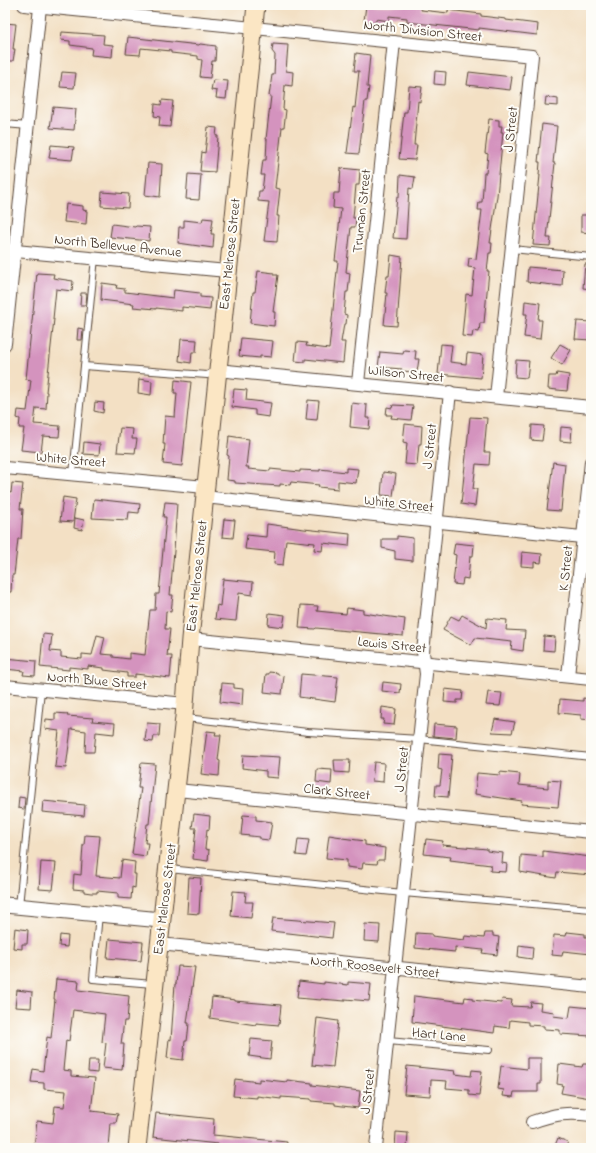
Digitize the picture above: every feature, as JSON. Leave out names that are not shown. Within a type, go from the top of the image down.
[{"type":"main road","name":"East Melrose Street","points":[[137,1148],[185,711],[190,639],[227,271],[256,5]]},
{"type":"street","name":"North Division Street","points":[[24,5],[40,7],[98,8],[254,28],[532,56]]},
{"type":"street","points":[[5,344],[10,250],[28,126],[40,7]]},
{"type":"street","name":"Truman Street","points":[[358,384],[394,42]]},
{"type":"street","name":"J Street","points":[[496,397],[532,56]]},
{"type":"street","name":"North Bellevue Avenue","points":[[10,250],[227,271]]},
{"type":"street","name":"Wilson Street","points":[[218,370],[591,407]]},
{"type":"street","name":"J Street","points":[[376,1148],[426,674],[423,652],[450,392]]},
{"type":"street","name":"K Street","points":[[568,676],[587,537],[591,462]]},
{"type":"street","name":"White Street","points":[[5,468],[73,474],[437,522],[587,537]]},
{"type":"street","name":"Lewis Street","points":[[190,639],[591,679]]},
{"type":"street","name":"North Blue Street","points":[[5,686],[185,711]]},
{"type":"street","name":"Clark Street","points":[[176,790],[591,832]]},
{"type":"street","points":[[12,906],[161,920]]},
{"type":"street","name":"North Roosevelt Street","points":[[159,944],[591,987]]},
{"type":"street","points":[[532,1122],[562,1113],[591,1115]]},
{"type":"lane","points":[[5,124],[28,126]]},
{"type":"lane","points":[[512,249],[591,257]]},
{"type":"lane","points":[[73,474],[95,258]]},
{"type":"lane","points":[[84,366],[207,375],[218,370]]},
{"type":"lane","points":[[12,906],[41,690]]},
{"type":"lane","points":[[185,711],[308,732],[419,739],[591,757]]},
{"type":"lane","points":[[168,868],[403,893],[591,909]]},
{"type":"lane","points":[[99,914],[93,979],[154,984]]},
{"type":"lane","name":"Hart Lane","points":[[388,1041],[489,1050]]},
{"type":"building","points":[[366,5],[422,5],[421,10],[448,13],[448,10],[538,24],[537,35],[407,22],[407,18],[389,16],[389,21],[376,19],[376,22],[364,21]]},
{"type":"building","points":[[5,23],[16,24],[13,61],[5,61]]},
{"type":"building","points":[[62,32],[104,35],[103,44],[113,45],[112,57],[91,55],[92,48],[70,45],[70,41],[61,40]]},
{"type":"building","points":[[128,37],[216,46],[215,61],[212,61],[210,78],[200,77],[202,60],[198,59],[198,56],[141,48],[140,55],[126,54]]},
{"type":"building","points":[[273,44],[288,45],[286,71],[293,72],[292,86],[285,85],[283,109],[286,110],[284,127],[282,127],[275,188],[280,189],[277,216],[279,216],[277,242],[264,241],[269,202],[258,201],[259,191],[262,191],[264,175],[261,175],[263,160],[266,160],[266,139],[271,96],[269,96],[272,75],[274,75],[275,55],[272,51]]},
{"type":"building","points":[[356,53],[370,55],[367,87],[369,87],[367,101],[365,101],[359,154],[347,153],[353,107],[355,108],[359,71],[354,71]]},
{"type":"building","points":[[435,71],[446,72],[445,85],[434,84]]},
{"type":"building","points":[[62,72],[76,73],[74,88],[60,87]]},
{"type":"building","points":[[469,72],[512,77],[510,90],[467,85]]},
{"type":"building","points":[[213,80],[228,81],[226,99],[216,98],[217,91],[211,90]]},
{"type":"building","points":[[409,86],[422,87],[420,102],[418,101],[414,145],[417,145],[415,160],[399,159],[404,112],[407,112]]},
{"type":"building","points":[[546,97],[558,99],[558,106],[545,105]]},
{"type":"building","points":[[162,100],[173,101],[170,127],[159,126],[160,117],[154,116],[155,104],[161,105]]},
{"type":"building","points":[[53,107],[76,109],[74,130],[50,128]]},
{"type":"building","points":[[489,119],[499,120],[499,126],[502,126],[501,132],[503,132],[497,196],[490,243],[492,243],[491,253],[489,253],[487,271],[489,271],[484,323],[480,323],[479,332],[473,331],[472,337],[462,336],[466,294],[472,295],[475,268],[468,267],[469,258],[476,259],[482,210],[478,210],[479,202],[482,202],[484,173],[486,173],[488,154],[485,153]]},
{"type":"building","points":[[542,124],[557,126],[553,163],[555,163],[547,238],[551,238],[550,246],[533,245],[540,175],[540,162],[538,162]]},
{"type":"building","points":[[208,127],[217,128],[216,136],[218,136],[215,172],[200,171],[202,152],[205,153]]},
{"type":"building","points":[[51,145],[74,147],[72,160],[49,158]]},
{"type":"building","points":[[148,163],[162,164],[160,197],[145,195]]},
{"type":"building","points":[[341,168],[360,170],[359,185],[356,185],[353,218],[356,218],[355,227],[351,227],[346,272],[350,273],[348,292],[346,292],[344,314],[347,315],[346,324],[344,324],[341,342],[345,342],[343,363],[305,359],[305,362],[295,361],[297,342],[307,343],[306,346],[329,349],[338,261],[335,261],[341,209],[333,208],[334,193],[339,193]]},
{"type":"building","points":[[188,174],[201,175],[199,200],[186,199]]},
{"type":"building","points":[[400,175],[415,177],[413,189],[409,188],[406,239],[393,238],[397,197],[399,197]]},
{"type":"building","points":[[102,192],[129,194],[128,208],[101,206]]},
{"type":"building","points":[[66,204],[83,206],[83,210],[87,211],[86,224],[64,222]]},
{"type":"building","points":[[581,215],[591,215],[591,233],[581,232]]},
{"type":"building","points":[[203,218],[213,219],[211,234],[214,234],[213,248],[178,243],[179,227],[184,227],[184,220],[202,222]]},
{"type":"building","points":[[112,224],[150,227],[149,241],[110,237]]},
{"type":"building","points":[[391,255],[402,257],[397,326],[384,325],[387,293],[385,293],[387,276],[389,276]]},
{"type":"building","points":[[585,264],[591,264],[591,289],[583,288]]},
{"type":"building","points":[[528,267],[563,270],[562,286],[527,282]]},
{"type":"building","points":[[258,271],[278,275],[273,312],[275,312],[274,326],[250,323],[253,292],[255,292]]},
{"type":"building","points":[[37,273],[54,274],[53,278],[73,281],[72,291],[56,289],[46,392],[46,409],[36,408],[34,424],[60,426],[59,437],[43,436],[41,452],[21,450],[24,428],[19,428],[20,419],[17,418],[18,410],[27,411],[31,380],[26,379]]},
{"type":"building","points":[[102,283],[117,285],[116,288],[125,289],[125,292],[173,298],[174,290],[200,293],[200,297],[211,298],[210,310],[182,307],[182,311],[133,307],[134,304],[101,300]]},
{"type":"building","points":[[81,293],[87,293],[86,305],[80,305]]},
{"type":"building","points":[[525,301],[540,303],[538,320],[542,320],[540,339],[524,337],[527,314],[524,314]]},
{"type":"building","points":[[577,321],[591,322],[591,340],[575,339]]},
{"type":"building","points":[[78,328],[83,329],[82,340],[77,340]]},
{"type":"building","points":[[241,338],[273,341],[271,357],[260,356],[260,358],[239,356]]},
{"type":"building","points":[[181,339],[197,340],[196,352],[192,352],[191,363],[179,361]]},
{"type":"building","points":[[441,344],[452,345],[450,362],[466,364],[467,353],[483,355],[481,378],[438,374]]},
{"type":"building","points":[[560,344],[571,350],[562,365],[551,358]]},
{"type":"building","points":[[404,350],[416,351],[415,359],[419,359],[417,372],[378,367],[380,352],[403,354]]},
{"type":"building","points":[[516,360],[529,361],[527,378],[515,377]]},
{"type":"building","points":[[557,373],[569,375],[567,391],[548,389],[549,376],[556,376]]},
{"type":"building","points":[[139,379],[152,381],[151,395],[138,393]]},
{"type":"building","points":[[175,380],[191,382],[182,466],[163,464],[165,416],[175,417],[177,393],[174,393]]},
{"type":"building","points":[[234,389],[247,390],[246,400],[271,403],[269,417],[255,415],[255,410],[232,407]]},
{"type":"building","points":[[308,400],[319,401],[317,420],[306,419]]},
{"type":"building","points":[[95,402],[104,403],[103,413],[94,411]]},
{"type":"building","points":[[352,403],[367,405],[366,418],[370,418],[369,429],[350,427]]},
{"type":"building","points":[[393,405],[413,406],[411,420],[391,418],[392,415],[386,415],[387,407],[392,408]]},
{"type":"building","points":[[470,417],[487,418],[484,452],[490,452],[489,465],[476,464],[473,489],[477,489],[475,506],[461,504]]},
{"type":"building","points":[[405,424],[422,426],[421,444],[419,444],[417,465],[405,464],[407,443],[403,442]]},
{"type":"building","points":[[532,425],[544,426],[542,441],[531,440]]},
{"type":"building","points":[[561,427],[572,428],[571,442],[560,441]]},
{"type":"building","points":[[120,428],[133,429],[132,439],[137,439],[135,453],[117,452]]},
{"type":"building","points":[[229,436],[249,439],[246,467],[249,467],[248,469],[270,471],[270,469],[300,472],[300,470],[320,471],[320,469],[346,472],[346,468],[358,469],[356,483],[338,481],[338,489],[291,482],[290,485],[280,484],[280,486],[235,483],[235,481],[227,480]]},
{"type":"building","points":[[84,442],[100,444],[99,455],[83,454]]},
{"type":"building","points":[[553,462],[565,464],[561,511],[547,510]]},
{"type":"building","points":[[383,472],[396,474],[393,496],[381,495]]},
{"type":"building","points":[[12,483],[23,484],[20,509],[23,509],[21,539],[18,539],[14,575],[12,575],[11,592],[5,592],[5,520],[8,520],[10,502],[7,502],[8,492],[11,493]]},
{"type":"building","points":[[63,497],[76,499],[73,522],[60,521]]},
{"type":"building","points":[[94,499],[140,504],[139,513],[129,512],[128,520],[92,518]]},
{"type":"building","points":[[165,502],[177,503],[170,595],[173,595],[171,612],[166,611],[165,629],[170,629],[167,656],[172,656],[170,678],[135,674],[135,677],[127,677],[127,673],[88,666],[88,669],[69,667],[69,670],[40,667],[43,634],[52,635],[50,651],[61,652],[61,657],[82,659],[82,654],[92,655],[97,635],[105,637],[101,654],[129,659],[129,653],[145,655],[150,610],[155,610],[156,594],[159,594],[166,517],[163,517]]},
{"type":"building","points":[[75,518],[84,520],[82,530],[74,528]]},
{"type":"building","points":[[224,519],[235,520],[233,538],[222,537]]},
{"type":"building","points":[[267,524],[350,534],[349,546],[323,543],[322,551],[314,550],[315,543],[286,540],[283,565],[274,564],[275,552],[245,549],[247,535],[266,537]]},
{"type":"building","points":[[397,536],[413,538],[413,561],[395,559],[395,551],[382,548],[382,539],[397,539]]},
{"type":"building","points":[[455,543],[474,545],[473,556],[470,556],[468,579],[463,578],[462,585],[453,584],[456,555],[453,554]]},
{"type":"building","points":[[522,552],[542,554],[541,563],[534,562],[534,567],[521,566]]},
{"type":"building","points":[[223,579],[253,582],[252,595],[239,593],[236,621],[215,619],[217,605],[220,606]]},
{"type":"building","points":[[301,605],[318,606],[317,611],[346,614],[347,608],[363,610],[363,613],[405,619],[403,636],[316,628],[299,628]]},
{"type":"building","points":[[269,613],[285,615],[283,627],[268,625]]},
{"type":"building","points":[[462,615],[486,628],[487,618],[507,620],[506,630],[525,631],[523,651],[511,649],[512,642],[475,638],[471,645],[443,630],[451,616],[459,620]]},
{"type":"building","points":[[544,636],[555,637],[554,651],[543,650]]},
{"type":"building","points":[[5,658],[36,661],[35,676],[23,675],[24,671],[5,669]]},
{"type":"building","points":[[269,672],[278,673],[278,675],[284,676],[282,694],[264,692],[266,674],[269,674]]},
{"type":"building","points":[[301,674],[338,677],[335,702],[299,697]]},
{"type":"building","points":[[383,682],[401,684],[400,693],[382,691]]},
{"type":"building","points":[[222,683],[234,684],[234,688],[243,689],[242,705],[220,702]]},
{"type":"building","points":[[445,689],[463,691],[462,700],[457,700],[457,703],[444,702]]},
{"type":"building","points":[[488,692],[502,693],[500,706],[486,705]]},
{"type":"building","points":[[583,698],[591,699],[591,720],[581,719],[581,715],[559,713],[560,699],[583,701]]},
{"type":"building","points":[[382,707],[396,709],[394,725],[383,724],[384,719],[381,719]]},
{"type":"building","points":[[55,713],[68,714],[67,716],[93,718],[92,721],[115,723],[114,734],[96,732],[94,752],[85,752],[86,731],[71,729],[66,768],[55,767],[59,731],[45,729],[46,719],[55,720]]},
{"type":"building","points":[[495,719],[515,722],[512,733],[492,732]]},
{"type":"building","points":[[147,723],[160,724],[159,736],[154,736],[153,742],[145,741]]},
{"type":"building","points":[[434,724],[457,726],[456,738],[433,736]]},
{"type":"building","points":[[207,731],[216,732],[215,735],[221,735],[218,760],[220,761],[219,776],[201,774]]},
{"type":"building","points":[[439,754],[452,755],[448,797],[435,796],[436,785],[440,785],[442,770],[438,769]]},
{"type":"building","points":[[243,755],[280,757],[278,778],[266,777],[266,771],[242,768]]},
{"type":"building","points":[[334,760],[350,760],[349,773],[335,772]]},
{"type":"building","points":[[374,762],[384,763],[383,782],[372,781]]},
{"type":"building","points":[[141,763],[155,764],[149,824],[147,824],[145,843],[148,843],[146,856],[132,854],[141,788],[138,788]]},
{"type":"building","points":[[317,769],[332,770],[331,784],[316,782]]},
{"type":"building","points":[[500,772],[520,774],[519,785],[548,788],[548,780],[561,781],[558,807],[521,804],[522,801],[475,794],[477,773],[500,775]]},
{"type":"building","points":[[19,797],[25,798],[24,809],[18,808]]},
{"type":"building","points":[[43,801],[85,805],[84,816],[42,812]]},
{"type":"building","points":[[194,814],[210,816],[205,849],[209,850],[208,861],[193,859],[196,828],[192,828]]},
{"type":"building","points":[[243,815],[256,816],[256,820],[272,822],[269,840],[260,839],[260,837],[241,835]]},
{"type":"building","points":[[85,835],[100,836],[96,876],[120,878],[122,860],[135,862],[135,888],[132,887],[131,899],[118,898],[118,893],[97,891],[97,893],[91,893],[84,892],[84,890],[73,889],[74,874],[81,875]]},
{"type":"building","points":[[329,835],[365,841],[365,845],[385,848],[384,860],[378,860],[377,864],[363,863],[362,869],[347,867],[347,860],[326,858]]},
{"type":"building","points":[[298,839],[309,840],[306,856],[296,855]]},
{"type":"building","points":[[426,839],[443,841],[442,845],[487,849],[487,851],[503,853],[502,863],[507,864],[506,872],[490,871],[491,865],[450,860],[451,857],[424,854]]},
{"type":"building","points":[[543,851],[591,857],[591,875],[557,872],[556,878],[520,872],[521,855],[543,857]]},
{"type":"building","points":[[41,862],[56,863],[53,890],[39,889]]},
{"type":"building","points":[[189,877],[201,878],[199,914],[187,913]]},
{"type":"building","points":[[233,891],[246,892],[245,902],[253,902],[251,918],[231,916]]},
{"type":"building","points":[[273,918],[334,923],[332,938],[271,931]]},
{"type":"building","points":[[365,924],[380,925],[379,942],[364,941]]},
{"type":"building","points":[[15,928],[28,930],[27,944],[22,944],[22,949],[13,948]]},
{"type":"building","points":[[567,932],[585,934],[585,937],[591,937],[591,954],[563,951],[562,956],[552,955],[554,935],[566,936]]},
{"type":"building","points":[[416,933],[432,934],[432,936],[464,940],[465,936],[484,938],[485,933],[493,933],[493,936],[499,937],[497,955],[482,953],[483,950],[455,947],[455,952],[415,948]]},
{"type":"building","points":[[60,935],[68,936],[67,947],[59,946]]},
{"type":"building","points":[[109,939],[143,942],[141,961],[107,958]]},
{"type":"building","points":[[519,945],[533,947],[532,959],[518,957]]},
{"type":"building","points":[[178,966],[195,967],[187,1023],[189,1023],[187,1041],[185,1041],[183,1060],[167,1058],[169,1039],[171,1040],[175,984]]},
{"type":"building","points":[[56,979],[79,981],[78,990],[129,996],[127,1021],[124,1021],[121,1044],[124,1044],[122,1070],[103,1068],[106,1043],[102,1042],[105,1014],[73,1010],[69,1041],[66,1040],[63,1070],[71,1071],[71,1076],[95,1078],[91,1111],[118,1114],[116,1123],[110,1123],[108,1148],[34,1148],[37,1121],[53,1123],[55,1106],[64,1107],[66,1091],[44,1089],[44,1083],[31,1082],[33,1069],[43,1071],[47,1037],[51,1038]]},
{"type":"building","points":[[299,981],[348,985],[348,982],[371,984],[369,1001],[297,998]]},
{"type":"building","points":[[17,990],[32,992],[31,1008],[15,1007]]},
{"type":"building","points":[[414,996],[464,1002],[465,997],[472,998],[472,1000],[501,1003],[502,999],[512,1000],[511,1006],[530,1007],[531,1002],[541,1003],[540,1010],[554,1012],[553,1016],[569,1018],[571,1006],[591,1008],[591,1036],[560,1034],[560,1030],[544,1029],[544,1026],[528,1025],[528,1022],[510,1020],[509,1028],[495,1026],[494,1033],[412,1022]]},
{"type":"building","points":[[212,997],[235,1001],[281,1005],[279,1025],[256,1023],[256,1025],[210,1018]]},
{"type":"building","points":[[317,1018],[338,1021],[333,1067],[312,1065]]},
{"type":"building","points":[[251,1039],[272,1041],[270,1059],[249,1056]]},
{"type":"building","points":[[527,1058],[541,1058],[541,1084],[538,1084],[538,1092],[514,1092],[513,1097],[503,1096],[504,1090],[498,1089],[501,1066],[527,1069]]},
{"type":"building","points":[[89,1060],[98,1060],[97,1073],[88,1072]]},
{"type":"building","points":[[559,1064],[582,1067],[583,1064],[591,1064],[590,1098],[561,1093],[563,1085],[557,1084]]},
{"type":"building","points":[[407,1066],[456,1071],[455,1074],[471,1076],[472,1070],[482,1071],[479,1096],[469,1095],[469,1090],[446,1088],[447,1081],[431,1080],[430,1096],[404,1094]]},
{"type":"building","points":[[235,1079],[259,1082],[259,1079],[287,1082],[287,1080],[312,1083],[312,1085],[360,1091],[358,1108],[335,1105],[335,1103],[311,1101],[311,1099],[233,1096]]},
{"type":"building","points":[[156,1113],[214,1119],[213,1135],[287,1142],[286,1148],[218,1148],[218,1144],[153,1137]]},
{"type":"building","points":[[396,1132],[408,1133],[407,1148],[395,1148]]},
{"type":"building","points":[[558,1138],[568,1142],[565,1148],[554,1148]]}]
